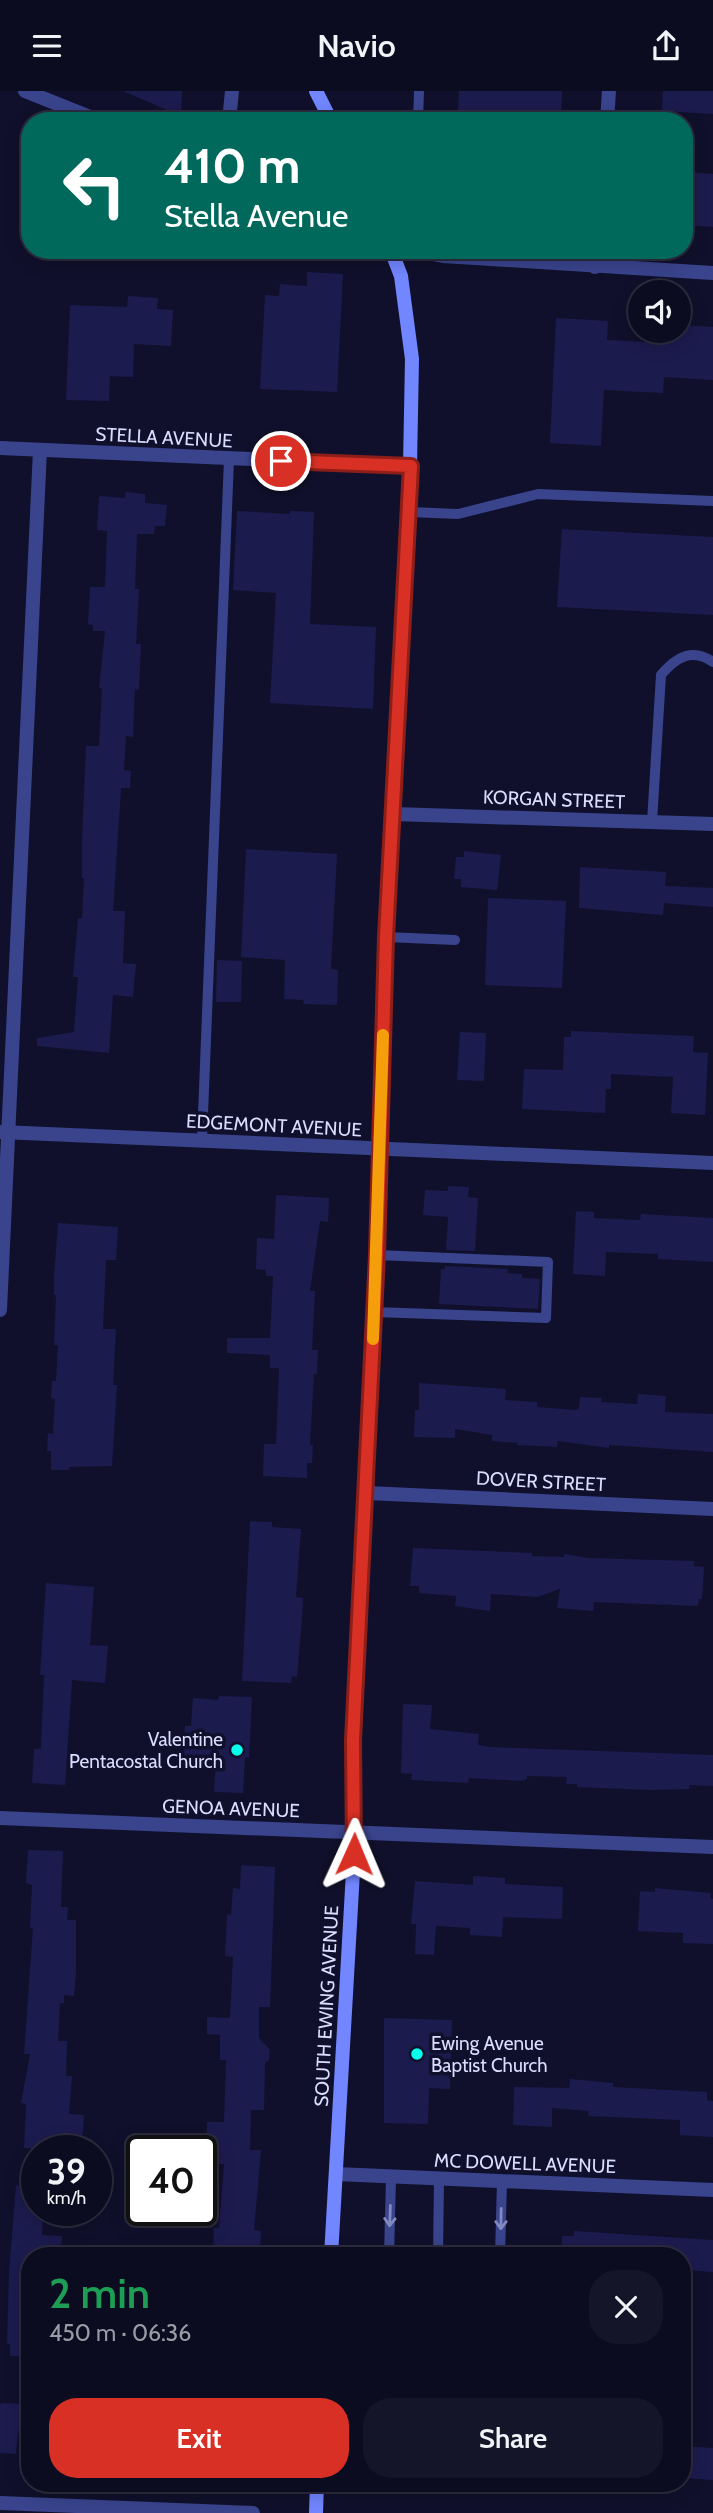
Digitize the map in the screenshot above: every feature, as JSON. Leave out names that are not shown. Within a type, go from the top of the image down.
[{"type":"street","points":[[230,112],[232,91]]},
{"type":"street","points":[[316,91],[326,112]]},
{"type":"street","points":[[608,112],[609,91]]},
{"type":"street","points":[[32,92],[79,112]]},
{"type":"street","name":"SOUTH EWING AVENUE","points":[[332,2247],[355,1833],[353,1740],[377,1255],[386,937],[411,466],[410,345],[401,276],[394,259]]},
{"type":"street","points":[[484,259],[713,274]]},
{"type":"street","points":[[595,267],[596,259]]},
{"type":"street","name":"STELLA AVENUE","points":[[0,448],[411,466]]},
{"type":"street","points":[[0,1311],[4,1132],[40,450]]},
{"type":"street","name":"KORGAN STREET","points":[[394,814],[713,824]]},
{"type":"street","name":"EDGEMONT AVENUE","points":[[4,1132],[713,1163]]},
{"type":"street","name":"DOVER STREET","points":[[367,1493],[713,1509]]},
{"type":"street","name":"GENOA AVENUE","points":[[0,1818],[713,1847]]},
{"type":"street","name":"MC DOWELL AVENUE","points":[[336,2174],[713,2190]]},
{"type":"street","points":[[316,2513],[317,2492]]},
{"type":"street","points":[[0,2503],[253,2513]]},
{"type":"lane","points":[[418,112],[419,91]]},
{"type":"lane","points":[[202,1140],[229,459]]},
{"type":"lane","points":[[409,512],[458,514],[538,494],[713,501]]},
{"type":"lane","points":[[652,822],[661,675],[673,661],[685,656],[699,656],[713,662]]},
{"type":"lane","points":[[386,937],[455,940]]},
{"type":"lane","points":[[374,1312],[547,1318],[548,1262],[377,1255]]},
{"type":"lane","points":[[389,2247],[391,2177]]},
{"type":"lane","points":[[438,2247],[439,2179]]},
{"type":"lane","points":[[500,2247],[502,2181]]},
{"type":"building","points":[[123,91],[182,91],[181,112],[172,112]]},
{"type":"building","points":[[459,91],[562,91],[561,112],[458,110]]},
{"type":"building","points":[[663,91],[713,91],[713,114],[662,111]]},
{"type":"building","points":[[693,173],[713,174],[713,227],[693,226]]},
{"type":"building","points":[[307,272],[343,274],[337,392],[260,389],[265,295],[279,296],[280,284],[307,286]]},
{"type":"building","points":[[128,296],[158,298],[157,309],[173,310],[171,346],[134,344],[133,377],[110,376],[109,401],[66,400],[70,305],[127,307]]},
{"type":"building","points":[[556,318],[608,321],[607,340],[628,343],[691,343],[691,326],[713,327],[713,380],[664,377],[663,393],[604,390],[601,446],[550,443]]},
{"type":"building","points":[[126,492],[145,494],[145,503],[167,505],[165,526],[155,526],[154,534],[137,534],[135,589],[139,589],[136,644],[141,644],[139,690],[135,689],[133,737],[126,736],[124,770],[131,771],[130,788],[121,788],[113,911],[125,911],[123,963],[136,964],[133,997],[113,995],[109,1053],[37,1046],[37,1038],[74,1032],[78,977],[73,977],[78,918],[82,918],[84,878],[82,840],[86,746],[99,746],[102,688],[99,688],[105,631],[93,631],[93,625],[88,624],[90,587],[105,587],[107,531],[97,530],[99,496],[125,498]]},
{"type":"building","points":[[237,511],[290,514],[290,511],[314,512],[310,624],[376,627],[373,709],[270,703],[276,593],[233,590]]},
{"type":"building","points":[[562,529],[713,537],[713,615],[557,607]]},
{"type":"building","points":[[246,849],[337,854],[331,969],[338,970],[337,1005],[303,1004],[304,1000],[284,999],[285,960],[241,957]]},
{"type":"building","points":[[464,851],[501,855],[497,890],[461,887],[461,879],[454,879],[456,857],[464,857]]},
{"type":"building","points":[[580,867],[666,872],[665,886],[713,888],[713,907],[664,903],[663,915],[579,908]]},
{"type":"building","points":[[488,898],[566,901],[562,988],[485,985]]},
{"type":"building","points":[[217,960],[242,961],[241,1002],[216,1002]]},
{"type":"building","points":[[571,1031],[694,1036],[693,1052],[708,1053],[705,1115],[671,1113],[673,1077],[611,1074],[611,1089],[606,1089],[605,1113],[522,1109],[524,1069],[563,1070],[564,1037],[571,1037]]},
{"type":"building","points":[[460,1032],[486,1033],[484,1081],[457,1080]]},
{"type":"building","points":[[448,1186],[469,1187],[468,1197],[478,1198],[475,1251],[446,1250],[448,1217],[423,1215],[425,1190],[448,1191]]},
{"type":"building","points":[[276,1195],[329,1198],[328,1222],[320,1221],[310,1291],[315,1291],[312,1350],[318,1350],[310,1445],[313,1445],[312,1463],[307,1463],[307,1478],[263,1476],[264,1444],[276,1444],[279,1368],[270,1368],[270,1355],[227,1353],[227,1338],[270,1338],[273,1276],[266,1276],[266,1270],[256,1269],[257,1238],[274,1239]]},
{"type":"building","points":[[576,1211],[594,1212],[594,1218],[640,1220],[641,1214],[713,1218],[713,1262],[658,1259],[658,1254],[606,1252],[605,1276],[573,1274]]},
{"type":"building","points":[[58,1223],[118,1227],[116,1260],[106,1260],[103,1329],[116,1329],[113,1385],[117,1385],[112,1466],[51,1470],[51,1451],[47,1451],[48,1433],[53,1434],[55,1399],[51,1398],[52,1381],[56,1381],[58,1345],[54,1345],[54,1277]]},
{"type":"building","points":[[445,1266],[508,1269],[507,1273],[522,1274],[522,1278],[540,1279],[538,1309],[439,1304],[441,1269],[445,1269]]},
{"type":"building","points":[[419,1383],[506,1389],[505,1400],[537,1402],[537,1407],[576,1410],[579,1408],[580,1397],[602,1398],[601,1402],[637,1404],[638,1394],[666,1396],[665,1412],[713,1414],[713,1452],[609,1445],[609,1448],[558,1441],[557,1447],[517,1445],[518,1443],[492,1441],[492,1435],[455,1429],[455,1438],[414,1437],[415,1410],[419,1410]]},
{"type":"building","points":[[250,1521],[272,1522],[272,1527],[301,1529],[296,1597],[303,1598],[302,1618],[297,1677],[292,1676],[291,1683],[242,1681]]},
{"type":"building","points":[[413,1548],[532,1553],[532,1556],[564,1557],[564,1554],[588,1558],[694,1561],[694,1566],[704,1567],[702,1599],[699,1599],[698,1606],[594,1602],[593,1611],[557,1608],[560,1589],[537,1597],[491,1594],[490,1611],[455,1606],[456,1596],[419,1593],[419,1586],[410,1586]]},
{"type":"building","points":[[46,1583],[94,1587],[90,1645],[108,1646],[105,1683],[72,1680],[65,1785],[32,1783],[34,1749],[41,1749],[44,1675],[40,1675]]},
{"type":"building","name":"Valentine Pentacostal Church","points":[[219,1696],[252,1697],[249,1758],[245,1757],[243,1793],[214,1792],[216,1758],[183,1756],[185,1726],[191,1726],[193,1698],[218,1700]]},
{"type":"building","points":[[403,1704],[432,1705],[430,1729],[479,1734],[478,1745],[490,1747],[713,1755],[713,1786],[689,1785],[689,1789],[650,1790],[577,1787],[577,1784],[566,1784],[567,1777],[527,1776],[527,1779],[521,1781],[469,1778],[468,1783],[411,1780],[412,1774],[401,1773]]},
{"type":"building","points":[[28,1850],[63,1851],[61,1907],[68,1907],[67,1920],[76,1920],[76,1972],[74,1996],[64,1995],[64,2003],[60,2003],[58,2041],[67,2041],[66,2076],[72,2076],[69,2114],[84,2115],[83,2135],[25,2135],[26,2104],[21,2103],[30,2054],[24,2054],[33,1928],[30,1928],[32,1885],[26,1883]]},
{"type":"building","points":[[241,1865],[275,1867],[270,2007],[259,2007],[259,2038],[270,2050],[269,2060],[265,2063],[264,2110],[251,2110],[250,2150],[261,2150],[254,2230],[261,2231],[260,2247],[213,2247],[214,2228],[219,2228],[224,2164],[217,2164],[217,2135],[207,2135],[207,2122],[224,2122],[226,2060],[220,2060],[220,2035],[207,2034],[207,2017],[230,2018],[233,1957],[225,1956],[227,1914],[231,1915],[233,1888],[240,1889]]},
{"type":"building","points":[[473,1876],[505,1878],[505,1884],[563,1887],[562,1919],[503,1917],[502,1937],[470,1935],[470,1928],[436,1926],[434,1955],[415,1954],[416,1924],[411,1924],[415,1881],[473,1885]]},
{"type":"building","points":[[655,1888],[711,1893],[713,1944],[683,1943],[683,1933],[638,1931],[640,1891],[655,1892]]},
{"type":"building","name":"Ewing Avenue Baptist Church","points":[[384,2018],[452,2020],[450,2089],[429,2088],[428,2124],[384,2123]]},
{"type":"building","points":[[570,2079],[613,2083],[613,2087],[707,2092],[707,2100],[713,2101],[713,2137],[680,2135],[680,2120],[588,2116],[589,2111],[552,2108],[552,2127],[513,2125],[514,2087],[569,2088]]},
{"type":"building","points":[[21,2176],[21,2226],[42,2226],[42,2235],[62,2236],[61,2247],[21,2247],[21,2357],[10,2356],[10,2344],[7,2344],[16,2185],[19,2186]]},
{"type":"building","points":[[574,2231],[713,2240],[713,2272],[691,2271],[691,2247],[561,2247],[562,2236],[574,2236]]},
{"type":"building","points":[[0,2404],[21,2404],[21,2431],[18,2431],[16,2454],[0,2453]]},
{"type":"building","points":[[691,2447],[713,2448],[713,2480],[691,2479]]},
{"type":"slow traffic","points":[[373,1339],[383,1035]]},
{"type":"place","name":"Valentine Pentacostal Church","points":[[237,1750]]},
{"type":"place","name":"Ewing Avenue Baptist Church","points":[[417,2054]]},
{"type":"route","points":[[281,461],[411,466],[386,937],[377,1255],[353,1740],[354,1854]]}]
